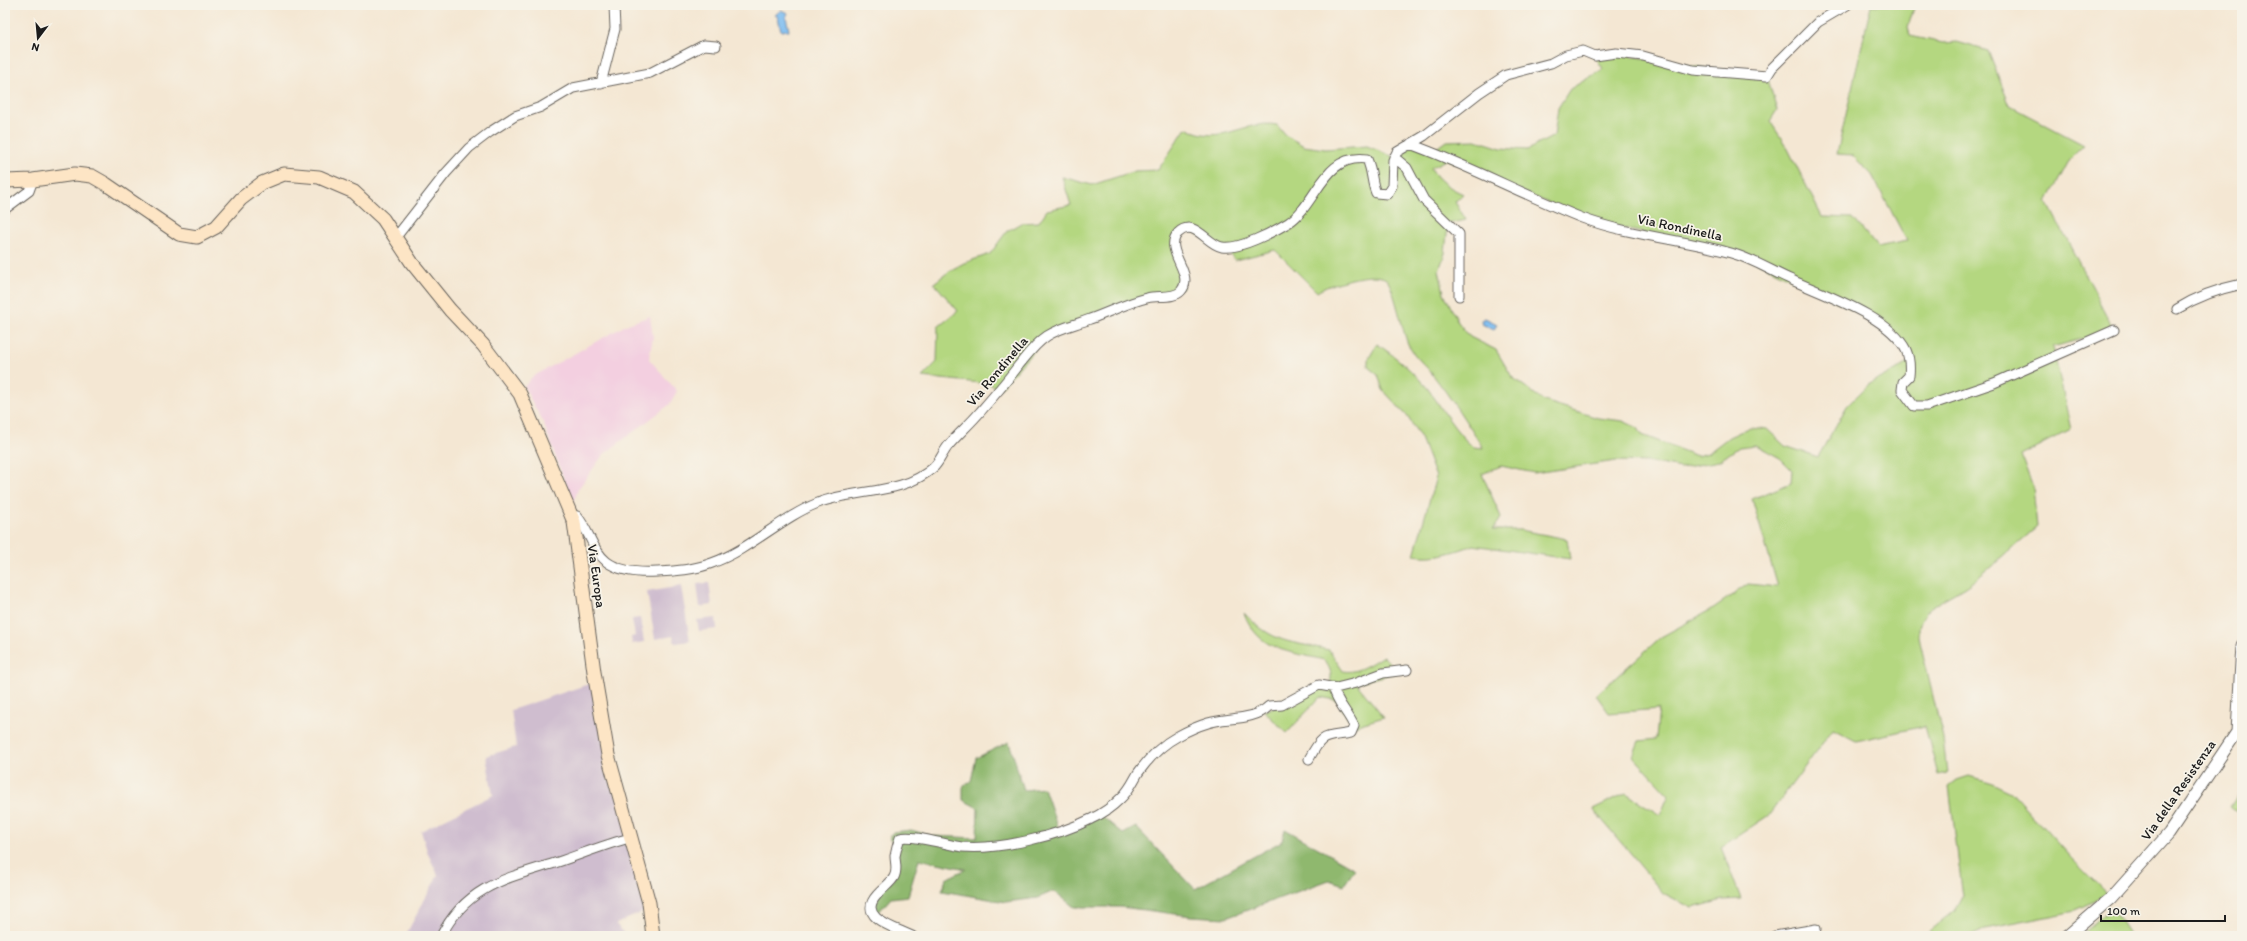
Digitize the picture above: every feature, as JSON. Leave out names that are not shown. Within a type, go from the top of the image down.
[{"type":"main road","name":"Via Europa","points":[[5,181],[33,180],[75,174],[92,176],[179,234],[197,237],[216,227],[241,199],[262,183],[284,174],[320,178],[354,192],[383,219],[412,263],[450,310],[483,345],[520,394],[574,522],[594,672],[608,755],[649,903],[652,936]]},
{"type":"street","points":[[601,83],[615,29],[614,5]]},
{"type":"street","points":[[1459,296],[1459,234],[1424,200],[1407,168],[1394,157],[1397,152],[1447,120],[1479,93],[1506,75],[1551,63],[1566,55],[1583,51],[1595,56],[1616,53],[1643,56],[1693,70],[1767,76],[1772,68],[1818,22],[1847,5]]},
{"type":"street","points":[[396,238],[446,172],[469,148],[515,116],[541,107],[574,88],[650,73],[704,45],[716,46]]},
{"type":"street","name":"Via Rondinella","points":[[1410,144],[1583,218],[1664,240],[1731,253],[1755,261],[1792,280],[1852,306],[1880,323],[1894,335],[1905,349],[1910,362],[1909,376],[1903,382],[1902,390],[1914,406],[1927,406],[1994,383],[2114,330]]},
{"type":"street","name":"Via Rondinella","points":[[571,515],[577,516],[583,524],[592,544],[600,555],[608,562],[618,567],[647,572],[686,569],[720,560],[752,543],[809,506],[822,501],[879,491],[921,476],[936,466],[949,446],[978,415],[1032,348],[1046,337],[1059,328],[1142,299],[1178,294],[1183,288],[1184,279],[1173,245],[1178,233],[1186,229],[1196,229],[1214,244],[1223,247],[1263,236],[1291,221],[1334,168],[1346,160],[1357,158],[1367,159],[1372,171],[1372,186],[1376,194],[1387,194],[1392,186],[1391,173],[1394,157]]},
{"type":"street","points":[[5,209],[30,191],[33,180]]},
{"type":"street","points":[[2178,309],[2195,298],[2216,290],[2242,284]]},
{"type":"street","points":[[2239,729],[2242,645]]},
{"type":"street","points":[[912,936],[886,925],[874,916],[871,911],[871,904],[876,896],[894,877],[896,867],[895,855],[900,838],[906,836],[944,844],[983,847],[1035,839],[1067,829],[1092,819],[1121,799],[1147,761],[1177,736],[1208,722],[1253,715],[1264,711],[1269,706],[1282,705],[1319,685],[1333,687],[1356,683],[1383,673],[1407,670]]},
{"type":"street","points":[[1309,759],[1319,741],[1327,736],[1351,733],[1354,726],[1349,716],[1336,700],[1333,687]]},
{"type":"street","name":"Via della Resistenza","points":[[2067,936],[2111,898],[2169,833],[2239,729]]},
{"type":"street","points":[[441,936],[450,920],[471,897],[500,880],[630,838]]},
{"type":"street","points":[[1775,936],[1816,929]]},
{"type":"shaded area","points":[[650,316],[653,337],[649,359],[677,391],[669,405],[603,455],[578,489],[573,504],[543,422],[524,387],[532,377],[628,324]]},
{"type":"shaded area","points":[[5,355],[11,358],[5,376]]},
{"type":"shaded area","points":[[709,583],[712,605],[700,607],[697,584]]},
{"type":"shaded area","points":[[681,586],[690,641],[675,643],[673,636],[655,639],[647,592]]},
{"type":"shaded area","points":[[640,618],[644,642],[632,644],[631,637],[635,636],[632,619]]},
{"type":"shaded area","points":[[716,618],[717,629],[699,631],[697,620]]},
{"type":"shaded area","points":[[595,682],[649,909],[616,924],[626,936],[405,936],[438,875],[428,854],[421,831],[493,795],[486,756],[516,747],[511,710]]},
{"type":"green space","points":[[1871,5],[1915,5],[1908,27],[1910,36],[1943,43],[1957,42],[1988,51],[2010,106],[2084,145],[2070,159],[2047,202],[2114,330],[2053,347],[2071,429],[2021,455],[2033,488],[2037,527],[1972,582],[1931,608],[1923,616],[1920,623],[1920,642],[1943,738],[1947,773],[1938,775],[1925,726],[1856,741],[1833,729],[1769,815],[1721,847],[1741,899],[1723,900],[1692,908],[1663,893],[1593,809],[1626,793],[1660,815],[1669,795],[1633,756],[1639,741],[1656,739],[1659,709],[1609,713],[1596,695],[1661,637],[1712,609],[1748,584],[1778,587],[1752,499],[1791,483],[1792,470],[1780,458],[1756,445],[1739,447],[1719,461],[1681,468],[1649,462],[1616,461],[1534,473],[1501,466],[1482,474],[1501,517],[1493,530],[1520,530],[1567,539],[1570,559],[1473,545],[1444,554],[1428,556],[1414,555],[1436,477],[1421,438],[1407,416],[1383,390],[1378,375],[1368,367],[1368,360],[1377,344],[1417,376],[1466,441],[1473,447],[1483,448],[1430,371],[1410,348],[1389,283],[1386,279],[1380,277],[1362,277],[1331,285],[1317,292],[1275,250],[1235,260],[1223,247],[1186,229],[1175,240],[1183,288],[1155,296],[1046,337],[999,390],[990,384],[922,377],[937,362],[938,327],[958,311],[934,283],[951,270],[964,263],[990,254],[1007,231],[1021,223],[1039,222],[1047,210],[1071,205],[1062,177],[1092,185],[1135,171],[1158,170],[1186,128],[1210,135],[1222,134],[1265,124],[1277,125],[1285,135],[1304,146],[1325,149],[1367,146],[1394,157],[1410,144],[1431,152],[1446,141],[1476,140],[1501,148],[1527,150],[1554,136],[1558,108],[1570,89],[1603,69],[1595,56],[1616,53],[1663,62],[1767,76],[1777,110],[1770,121],[1788,149],[1822,217],[1853,218],[1877,247],[1907,241],[1872,175],[1852,155],[1837,154]],"holes":[[[1447,159],[1583,218],[1755,261],[1880,323],[1905,349],[1910,362],[1868,385],[1847,406],[1818,457],[1785,446],[1767,429],[1751,427],[1729,437],[1708,453],[1697,456],[1642,435],[1638,428],[1623,421],[1598,418],[1544,401],[1512,377],[1496,350],[1470,337],[1458,322],[1444,293],[1439,270],[1445,253],[1448,224],[1466,220],[1455,202],[1463,194],[1445,184],[1437,177],[1431,168]]]},
{"type":"green space","points":[[1244,613],[1264,631],[1283,640],[1329,650],[1343,671],[1353,671],[1369,665],[1383,656],[1399,672],[1356,683],[1384,717],[1354,726],[1336,700],[1320,697],[1287,733],[1264,711],[1329,686],[1331,679],[1330,669],[1324,660],[1276,648],[1267,643],[1258,636],[1250,626]]},
{"type":"green space","points":[[1009,742],[1024,790],[1044,788],[1059,831],[1099,814],[1123,834],[1136,827],[1195,889],[1282,841],[1285,829],[1355,869],[1344,885],[1329,880],[1226,918],[1191,916],[1121,907],[1074,907],[1054,891],[1038,898],[1006,902],[942,891],[946,879],[966,869],[919,859],[908,896],[891,898],[875,916],[871,904],[894,877],[898,845],[889,837],[893,832],[911,830],[932,836],[977,838],[978,808],[963,800],[963,787],[971,781],[976,758]]},
{"type":"green space","points":[[1969,776],[1992,783],[2011,792],[2070,857],[2106,893],[2088,905],[2075,911],[1986,929],[1971,936],[1923,936],[1957,908],[1963,897],[1949,786],[1957,780]]},
{"type":"green space","points":[[2242,789],[2242,816],[2230,807]]},
{"type":"green space","points":[[2114,910],[2131,936],[2079,936],[2107,912]]},
{"type":"water","points":[[781,10],[788,13],[786,17],[789,30],[781,31],[778,17],[775,15]]},
{"type":"water","points":[[1485,318],[1497,324],[1494,330],[1482,324],[1481,320]]}]
